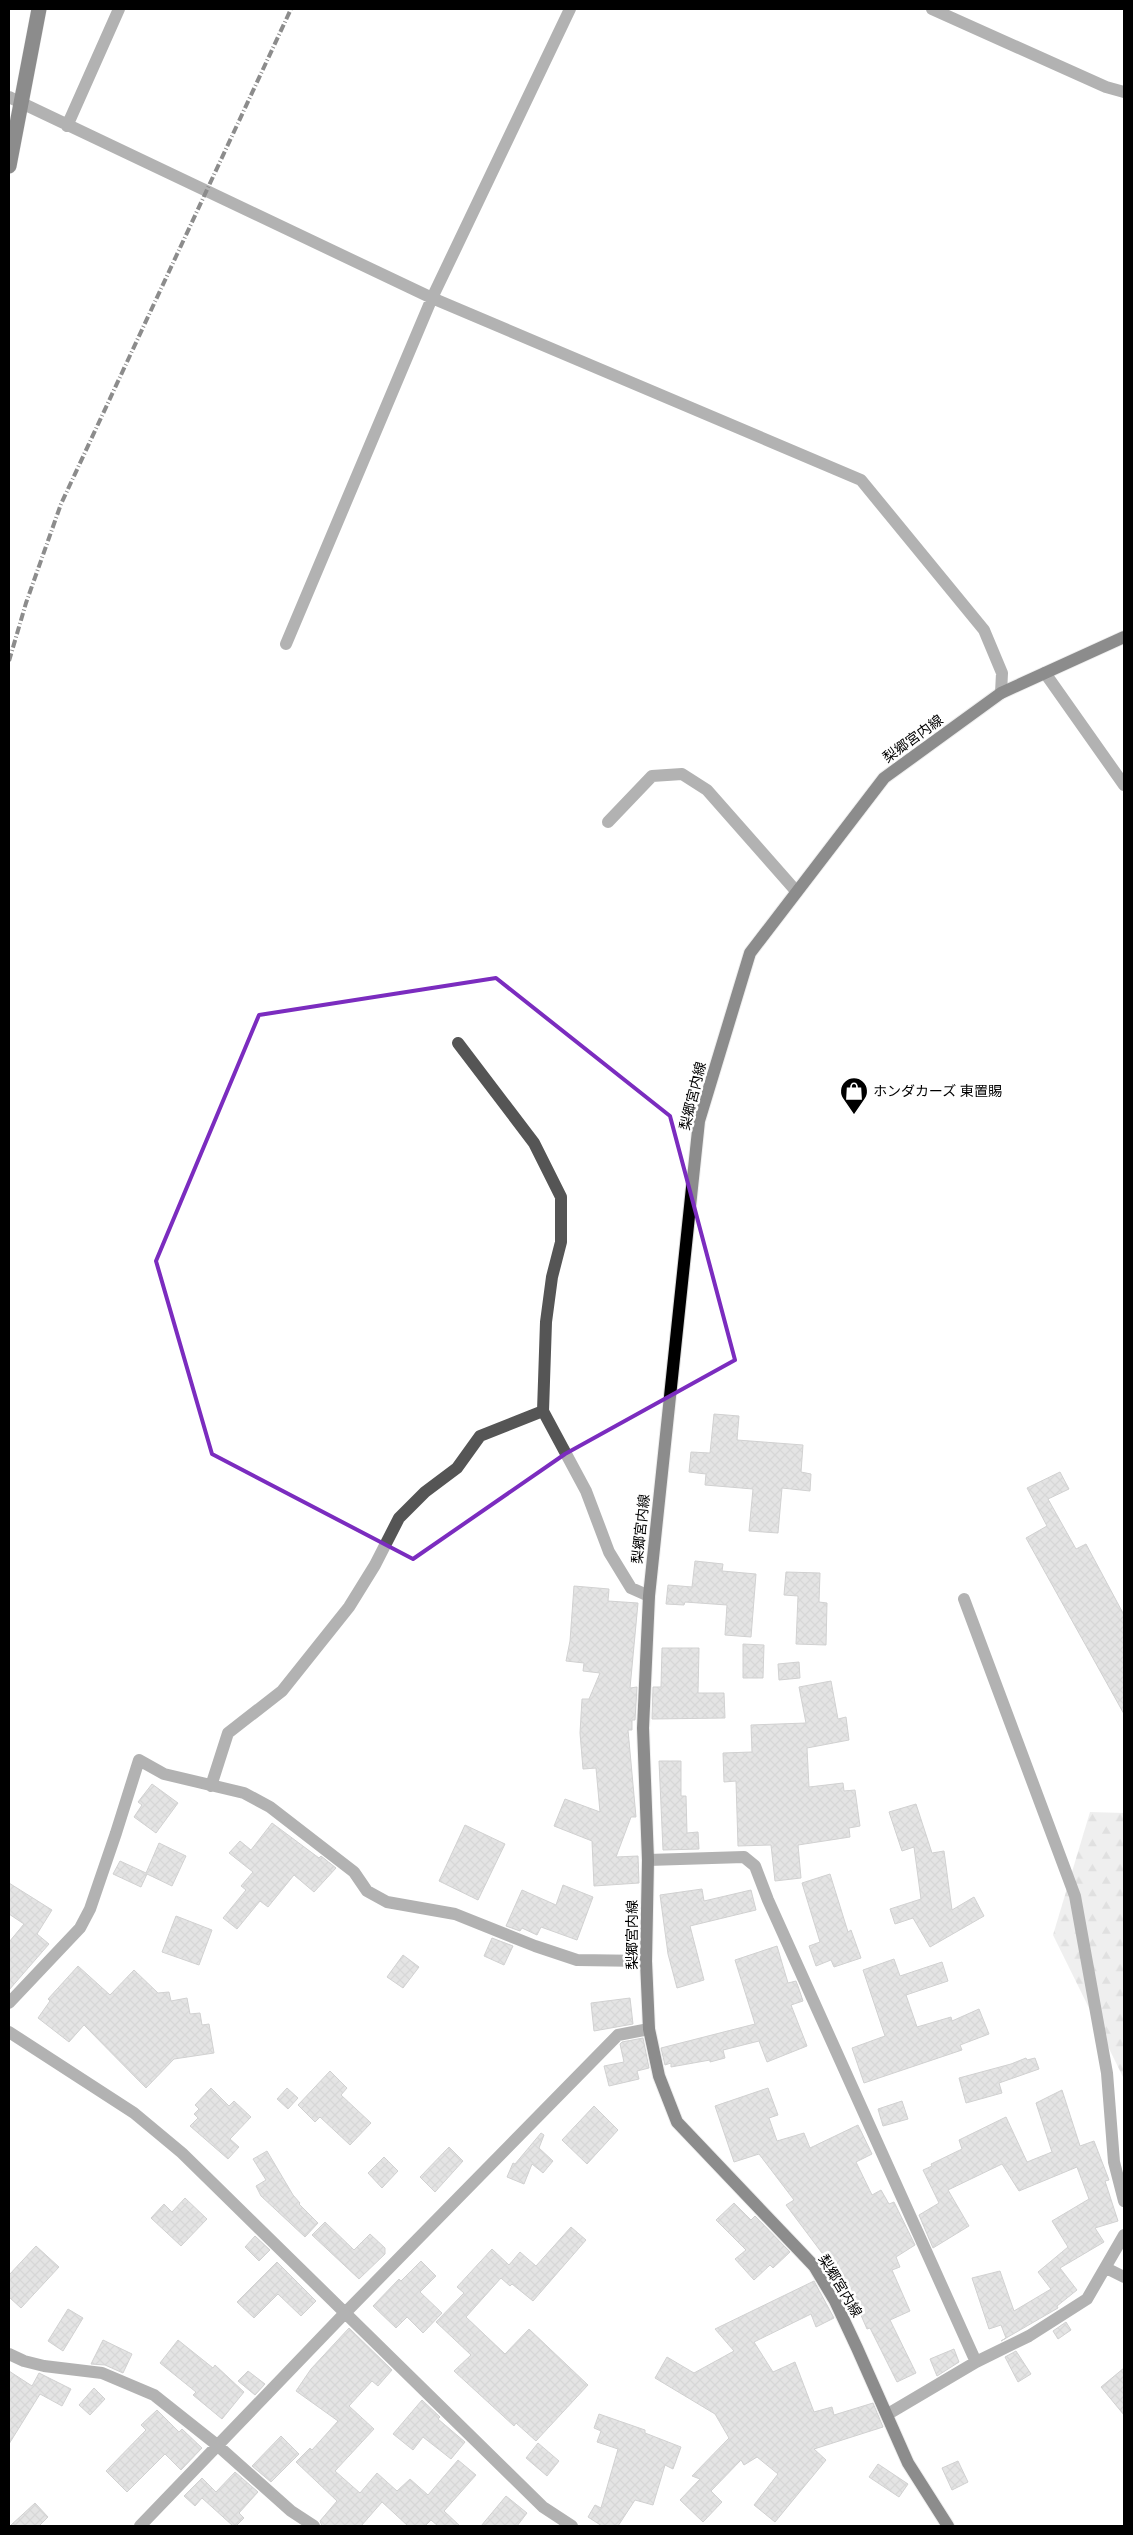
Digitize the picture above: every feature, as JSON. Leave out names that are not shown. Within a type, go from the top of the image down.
[{"type":"highway","points":[[9,166],[15,100],[39,9]]},
{"type":"main road","name":"梨郷宮内線","points":[[948,2526],[908,2463],[888,2414],[835,2301],[814,2266],[677,2122],[659,2076],[649,2029],[646,1962],[648,1860],[644,1728],[649,1596],[699,1121],[750,953],[884,778],[1001,693],[1124,638]]},
{"type":"street","points":[[67,126],[119,9]]},
{"type":"street","points":[[286,644],[432,298],[570,9]]},
{"type":"street","points":[[932,9],[1106,87],[1124,92]]},
{"type":"street","points":[[15,100],[432,298],[861,480],[984,630],[1002,673],[1001,693]]},
{"type":"street","points":[[1044,673],[1124,786]]},
{"type":"street","points":[[608,822],[652,776],[682,774],[707,790],[796,891]]},
{"type":"street","points":[[458,1042],[534,1143],[561,1197],[562,1242],[552,1277],[546,1322],[543,1411],[586,1492],[609,1552],[631,1588],[649,1596]]},
{"type":"street","points":[[211,1786],[228,1733],[282,1691],[349,1607],[375,1565],[399,1518],[425,1492],[457,1468],[480,1436],[543,1411]]},
{"type":"street","points":[[964,1599],[1075,1896],[1107,2072],[1114,2162],[1124,2201]]},
{"type":"street","points":[[9,2003],[80,1928],[90,1909],[139,1760],[164,1774],[244,1793],[270,1807],[354,1872],[367,1891],[387,1902],[455,1914],[535,1946],[577,1960],[646,1962]]},
{"type":"street","points":[[648,1860],[744,1857],[755,1866],[772,1909],[976,2362]]},
{"type":"street","points":[[140,2526],[345,2312],[618,2035],[649,2029]]},
{"type":"street","points":[[9,2032],[134,2112],[160,2134],[345,2312],[543,2507],[572,2526]]},
{"type":"street","points":[[888,2414],[976,2362],[1029,2336],[1087,2299],[1124,2235]]},
{"type":"street","points":[[1106,2268],[1124,2277]]},
{"type":"street","points":[[9,2354],[24,2361],[44,2366],[102,2373],[154,2396],[217,2445],[291,2511],[314,2526]]},
{"type":"highlighted area","points":[[496,978],[670,1116],[735,1360],[565,1454],[413,1559],[212,1454],[156,1261],[259,1015]]},
{"type":"green space","points":[[1090,1812],[1124,1813],[1124,2079],[1053,1935]]},
{"type":"building","points":[[714,1414],[739,1416],[737,1440],[803,1445],[801,1472],[811,1474],[810,1491],[782,1488],[778,1533],[749,1531],[753,1489],[705,1485],[706,1474],[689,1472],[691,1452],[710,1453]]},
{"type":"building","points":[[1060,1472],[1069,1489],[1048,1499],[1076,1549],[1086,1544],[1124,1615],[1124,1714],[1026,1538],[1047,1526],[1027,1488]]},
{"type":"building","points":[[695,1561],[723,1564],[722,1571],[756,1574],[751,1637],[725,1635],[727,1605],[685,1602],[684,1605],[666,1604],[668,1585],[692,1587]]},
{"type":"building","points":[[786,1572],[820,1573],[819,1602],[827,1603],[826,1645],[796,1644],[798,1596],[784,1595]]},
{"type":"building","points":[[574,1586],[609,1589],[608,1601],[638,1603],[630,1688],[637,1687],[635,1720],[632,1720],[632,1730],[628,1730],[636,1817],[631,1817],[616,1857],[638,1856],[639,1883],[594,1886],[592,1841],[554,1826],[565,1799],[600,1812],[596,1768],[583,1769],[580,1733],[582,1699],[589,1699],[600,1673],[583,1671],[584,1663],[566,1661],[570,1641]]},
{"type":"building","points":[[743,1644],[764,1645],[763,1678],[743,1678]]},
{"type":"building","points":[[662,1648],[699,1648],[698,1693],[724,1693],[725,1718],[652,1719],[653,1687],[661,1687]]},
{"type":"building","points":[[799,1662],[800,1678],[779,1680],[778,1664]]},
{"type":"building","points":[[831,1681],[838,1719],[846,1717],[849,1740],[807,1748],[809,1787],[843,1783],[844,1791],[855,1790],[860,1826],[849,1828],[850,1837],[798,1845],[801,1878],[775,1881],[771,1845],[738,1846],[736,1781],[724,1782],[723,1753],[752,1752],[751,1725],[806,1723],[799,1687]]},
{"type":"building","points":[[659,1761],[681,1761],[681,1796],[686,1796],[687,1833],[698,1832],[699,1849],[663,1850]]},
{"type":"building","points":[[152,1784],[178,1803],[156,1833],[134,1817],[142,1805],[138,1802]]},
{"type":"building","points":[[916,1804],[932,1853],[944,1851],[952,1910],[974,1897],[984,1916],[930,1947],[913,1918],[895,1924],[890,1909],[921,1899],[914,1847],[902,1851],[889,1812]]},
{"type":"building","points":[[272,1823],[319,1858],[321,1856],[336,1868],[314,1892],[294,1875],[268,1907],[260,1901],[237,1929],[223,1918],[246,1890],[241,1886],[253,1872],[229,1853],[240,1841],[251,1850]]},
{"type":"building","points":[[465,1825],[505,1844],[478,1900],[439,1881]]},
{"type":"building","points":[[159,1843],[186,1856],[172,1886],[147,1874],[141,1887],[113,1874],[120,1861],[146,1873]]},
{"type":"building","points":[[830,1874],[848,1932],[851,1930],[861,1958],[834,1967],[831,1960],[816,1966],[809,1946],[820,1942],[802,1883]]},
{"type":"building","points":[[9,1883],[52,1910],[37,1934],[49,1944],[9,1990],[9,1942],[24,1924],[9,1914]]},
{"type":"building","points":[[563,1885],[593,1897],[577,1940],[541,1927],[537,1935],[522,1928],[520,1931],[506,1926],[522,1890],[556,1905]]},
{"type":"building","points":[[702,1889],[704,1901],[751,1890],[756,1910],[690,1926],[704,1980],[677,1988],[668,1954],[660,1895]]},
{"type":"building","points":[[176,1916],[212,1930],[199,1965],[162,1952]]},
{"type":"building","points":[[492,1938],[513,1946],[504,1965],[484,1956]]},
{"type":"building","points":[[777,1946],[788,1983],[796,1981],[803,2001],[791,2005],[807,2046],[767,2062],[759,2041],[723,2050],[725,2058],[710,2062],[710,2060],[671,2067],[671,2063],[665,2065],[661,2048],[755,2024],[735,1960]]},
{"type":"building","points":[[403,1955],[419,1967],[403,1988],[387,1977]]},
{"type":"building","points":[[894,1959],[900,1976],[942,1962],[948,1981],[906,1995],[917,2027],[951,2017],[952,2021],[979,2009],[989,2034],[960,2045],[962,2050],[864,2083],[852,2048],[885,2036],[863,1970]]},
{"type":"building","points":[[78,1966],[110,1995],[134,1970],[158,1993],[169,1992],[171,2001],[187,1998],[190,2014],[200,2013],[202,2025],[209,2024],[214,2053],[174,2059],[146,2088],[84,2025],[69,2042],[38,2018],[50,2001],[48,1999]]},
{"type":"building","points":[[630,1998],[633,2024],[594,2031],[591,2003]]},
{"type":"building","points":[[643,2038],[649,2068],[637,2071],[639,2079],[609,2086],[604,2066],[624,2062],[620,2044],[622,2042]]},
{"type":"building","points":[[1026,2058],[1027,2060],[1035,2058],[1039,2069],[999,2083],[1002,2093],[966,2103],[959,2078]]},
{"type":"building","points":[[330,2071],[347,2088],[341,2095],[371,2123],[350,2145],[320,2117],[315,2122],[298,2105]]},
{"type":"building","points":[[211,2088],[229,2106],[234,2101],[251,2117],[230,2139],[239,2147],[228,2159],[190,2126],[198,2118],[194,2114],[199,2109],[195,2105]]},
{"type":"building","points":[[287,2088],[298,2098],[288,2109],[277,2099]]},
{"type":"building","points":[[768,2088],[778,2115],[769,2118],[777,2141],[804,2133],[810,2148],[858,2125],[872,2154],[856,2162],[872,2195],[881,2190],[889,2204],[894,2202],[915,2245],[896,2257],[900,2267],[892,2270],[910,2311],[890,2320],[916,2373],[897,2382],[870,2328],[867,2329],[857,2306],[848,2310],[831,2278],[837,2273],[786,2205],[794,2200],[759,2154],[734,2162],[715,2106]]},
{"type":"building","points":[[1062,2090],[1080,2146],[1094,2141],[1109,2180],[1105,2181],[1118,2221],[1095,2228],[1104,2242],[1060,2268],[1077,2290],[1057,2306],[1058,2308],[1001,2341],[1006,2338],[1001,2325],[989,2329],[972,2278],[1000,2271],[1014,2311],[1051,2289],[1038,2272],[1068,2247],[1052,2221],[1089,2199],[1077,2167],[1019,2191],[1002,2164],[948,2190],[969,2226],[933,2248],[919,2215],[939,2203],[923,2170],[962,2149],[959,2140],[1006,2117],[1027,2162],[1052,2152],[1036,2103]]},
{"type":"building","points":[[902,2101],[908,2119],[883,2126],[878,2109]]},
{"type":"building","points":[[594,2106],[618,2130],[587,2164],[562,2140]]},
{"type":"building","points":[[541,2133],[544,2135],[539,2148],[553,2161],[543,2173],[532,2164],[524,2184],[507,2177],[513,2163],[515,2164]]},
{"type":"building","points":[[449,2147],[463,2161],[435,2192],[420,2177]]},
{"type":"building","points":[[267,2151],[299,2204],[318,2223],[305,2237],[261,2196],[256,2186],[266,2180],[253,2159]]},
{"type":"building","points":[[384,2157],[398,2171],[382,2188],[368,2173]]},
{"type":"building","points":[[185,2198],[207,2219],[181,2246],[151,2218],[164,2204],[172,2212]]},
{"type":"building","points":[[734,2203],[751,2220],[755,2216],[790,2252],[773,2268],[770,2265],[754,2280],[735,2259],[746,2250],[716,2220]]},
{"type":"building","points":[[325,2222],[354,2250],[370,2234],[385,2248],[385,2254],[359,2279],[312,2235]]},
{"type":"building","points":[[571,2227],[586,2240],[533,2301],[512,2284],[510,2286],[501,2278],[466,2317],[505,2354],[529,2329],[588,2385],[536,2441],[516,2423],[514,2426],[454,2371],[471,2355],[436,2322],[464,2293],[457,2287],[492,2249],[509,2265],[520,2252],[536,2266]]},
{"type":"building","points":[[255,2236],[270,2250],[259,2261],[245,2247]]},
{"type":"building","points":[[36,2246],[59,2267],[21,2308],[9,2297],[9,2275]]},
{"type":"building","points":[[421,2261],[436,2276],[420,2292],[442,2313],[423,2333],[407,2317],[396,2328],[373,2306],[399,2279],[401,2281]]},
{"type":"building","points":[[277,2262],[316,2301],[301,2316],[278,2294],[254,2318],[237,2302]]},
{"type":"building","points":[[814,2281],[834,2318],[816,2327],[811,2314],[754,2342],[773,2372],[795,2362],[814,2412],[832,2407],[834,2415],[873,2403],[883,2427],[814,2449],[826,2460],[775,2522],[754,2505],[778,2474],[757,2457],[744,2465],[741,2460],[711,2491],[722,2502],[703,2522],[680,2500],[700,2479],[692,2476],[729,2438],[715,2414],[655,2378],[667,2357],[694,2373],[734,2351],[715,2329]]},
{"type":"building","points":[[68,2309],[83,2318],[63,2351],[48,2341]]},
{"type":"building","points":[[1066,2322],[1071,2330],[1058,2339],[1053,2331]]},
{"type":"building","points":[[349,2328],[392,2370],[378,2386],[372,2381],[349,2406],[374,2429],[335,2471],[360,2493],[377,2473],[397,2491],[410,2479],[428,2495],[458,2460],[476,2475],[444,2511],[460,2526],[438,2526],[431,2520],[425,2526],[408,2526],[382,2502],[361,2526],[322,2526],[320,2521],[337,2501],[296,2462],[310,2448],[312,2450],[338,2421],[296,2391],[311,2369]]},
{"type":"building","points":[[103,2340],[132,2354],[123,2373],[105,2365],[91,2364]]},
{"type":"building","points":[[178,2340],[213,2368],[215,2365],[244,2392],[222,2419],[193,2395],[196,2392],[160,2363]]},
{"type":"building","points":[[954,2349],[959,2362],[937,2376],[930,2359]]},
{"type":"building","points":[[1016,2351],[1031,2374],[1018,2382],[1005,2357]]},
{"type":"building","points":[[1124,2368],[1124,2415],[1101,2387]]},
{"type":"building","points":[[9,2371],[32,2386],[39,2373],[71,2389],[62,2406],[40,2394],[9,2444]]},
{"type":"building","points":[[248,2371],[265,2384],[255,2395],[238,2381]]},
{"type":"building","points":[[94,2388],[105,2399],[90,2415],[79,2405]]},
{"type":"building","points":[[422,2400],[440,2417],[438,2419],[465,2442],[451,2459],[423,2437],[413,2450],[393,2434]]},
{"type":"building","points":[[157,2410],[179,2432],[182,2429],[202,2448],[181,2470],[165,2454],[127,2492],[106,2471],[146,2430],[141,2425]]},
{"type":"building","points":[[599,2414],[645,2430],[645,2433],[681,2447],[673,2469],[665,2465],[653,2505],[635,2500],[618,2526],[602,2526],[588,2517],[595,2505],[601,2508],[618,2449],[597,2442],[601,2431],[594,2428]]},
{"type":"building","points":[[281,2436],[299,2454],[271,2482],[252,2466]]},
{"type":"building","points":[[538,2443],[559,2461],[547,2476],[526,2458]]},
{"type":"building","points":[[958,2461],[968,2482],[952,2490],[942,2468]]},
{"type":"building","points":[[878,2464],[908,2484],[899,2497],[869,2477]]},
{"type":"building","points":[[235,2472],[258,2492],[239,2513],[244,2518],[236,2526],[233,2526],[202,2498],[195,2506],[184,2496],[202,2478],[216,2492]]},
{"type":"building","points":[[506,2496],[527,2513],[517,2526],[481,2526]]},
{"type":"building","points":[[35,2503],[48,2517],[39,2526],[10,2526]]},
{"type":"railway","points":[[9,661],[26,603],[61,504],[291,9]]},
{"type":"place","name":"ホンダカーズ 東置賜","points":[[854,1115]]}]
